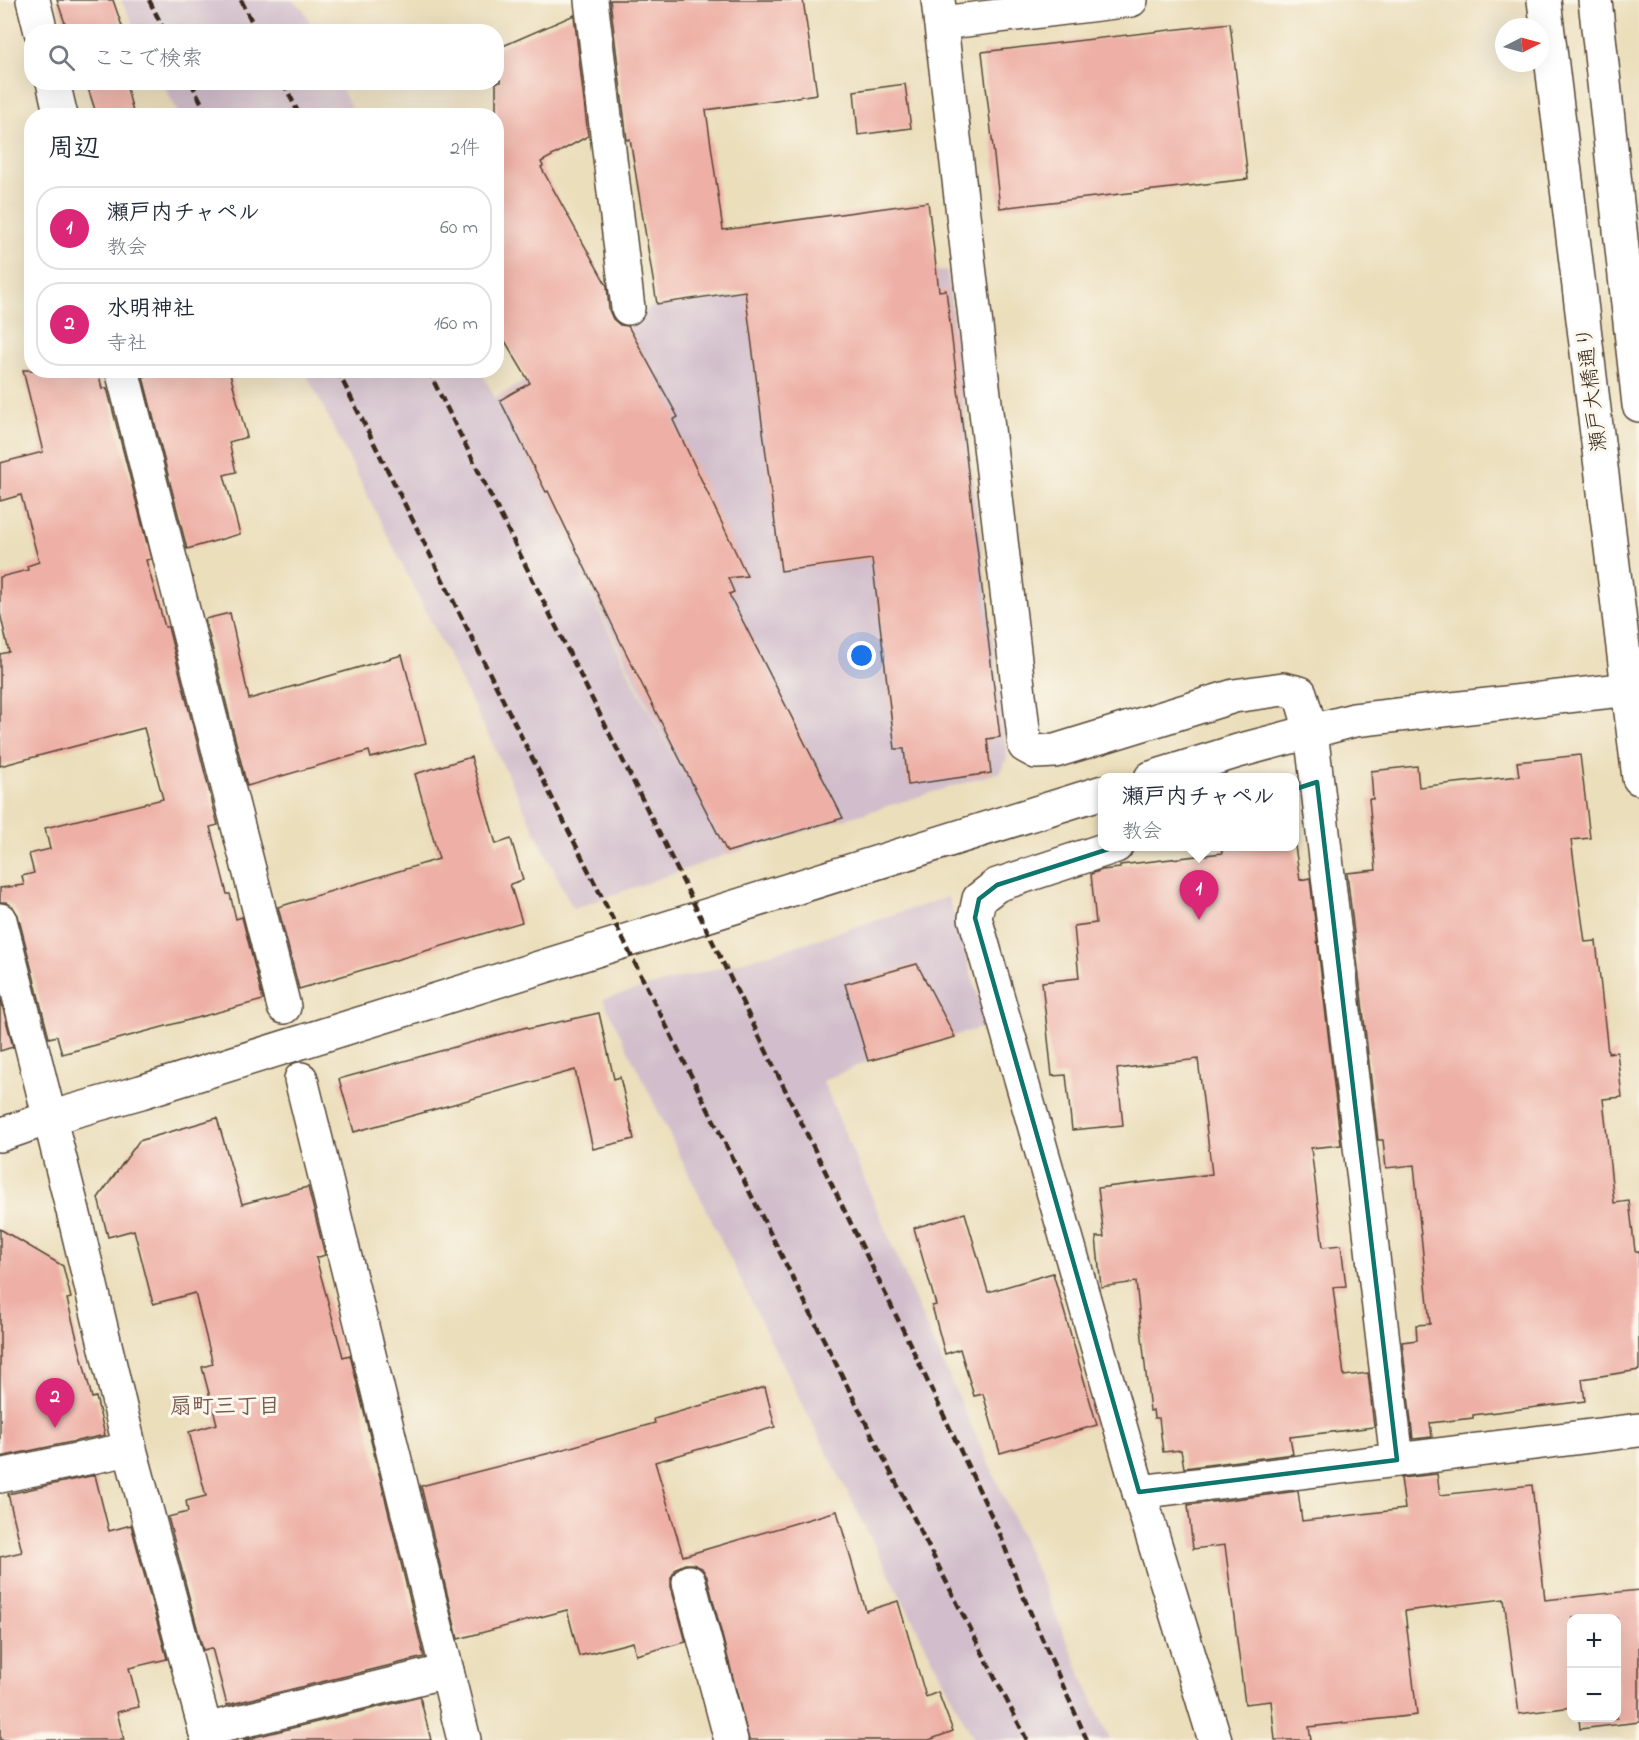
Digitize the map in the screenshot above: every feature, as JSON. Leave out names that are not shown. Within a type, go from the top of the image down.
[{"type":"street","points":[[33,0],[39,24]]},
{"type":"street","points":[[591,0],[628,308]]},
{"type":"street","points":[[1131,0],[940,12],[1025,746],[1036,752],[1055,751],[1234,696],[1283,689],[1300,693],[1311,731],[1306,786],[1397,1460]]},
{"type":"street","name":"瀬戸大橋通り","points":[[1544,0],[1634,688],[1639,778]]},
{"type":"street","points":[[1595,0],[1639,405]]},
{"type":"street","points":[[55,90],[59,108]]},
{"type":"street","points":[[124,378],[284,1007]]},
{"type":"street","points":[[1164,773],[1354,720],[1634,688]]},
{"type":"street","points":[[0,1135],[1098,794]]},
{"type":"street","points":[[1101,851],[997,885],[980,899],[975,918],[1139,1492],[1215,1740]]},
{"type":"street","points":[[0,920],[130,1449],[206,1735],[447,1671]]},
{"type":"street","points":[[301,1079],[464,1740]]},
{"type":"street","points":[[1139,1492],[1639,1430]]},
{"type":"street","points":[[0,1476],[130,1449]]},
{"type":"street","points":[[688,1582],[731,1740]]},
{"type":"highlighted area","points":[[1317,782],[1397,1460],[1139,1492],[975,918],[979,899],[997,885]]},
{"type":"shaded area","points":[[121,0],[291,0],[303,9],[310,24],[133,24]]},
{"type":"shaded area","points":[[166,90],[342,90],[352,108],[176,108]]},
{"type":"shaded area","points":[[947,270],[1007,758],[1000,772],[723,856],[573,909],[309,378],[485,378],[495,398],[652,307]],"holes":[[[522,454],[684,778],[631,677]]]},
{"type":"shaded area","points":[[948,897],[987,1026],[868,1061],[823,1081],[929,1333],[1016,1524],[1110,1740],[974,1740],[782,1364],[603,999],[770,954]]},
{"type":"building","points":[[57,0],[113,0],[121,24],[65,24]]},
{"type":"building","points":[[610,0],[803,0],[817,94],[706,110],[723,230],[928,202],[939,291],[946,290],[1000,737],[987,739],[991,773],[908,785],[904,749],[895,749],[872,559],[781,571],[745,291],[657,304],[630,139],[627,140]]},
{"type":"building","points":[[574,15],[588,136],[541,162],[543,166],[541,167],[607,286],[609,310],[613,319],[620,325],[628,326],[678,417],[673,420],[747,576],[728,578],[734,592],[729,594],[843,818],[727,852],[622,645],[548,491],[546,492],[500,400],[530,383],[504,339],[504,108],[496,108],[496,90],[504,90],[504,46]]},
{"type":"building","points":[[1230,23],[1248,179],[1000,208],[982,52]]},
{"type":"building","points":[[905,84],[911,128],[858,135],[854,91]]},
{"type":"building","points":[[89,90],[128,90],[132,108],[94,108]]},
{"type":"building","points":[[25,378],[100,378],[102,389],[107,388],[151,559],[146,560],[165,627],[168,627],[218,825],[210,827],[227,894],[230,894],[236,919],[242,917],[263,1000],[62,1054],[57,1036],[49,1038],[18,915],[13,907],[6,902],[0,902],[0,888],[24,885],[22,876],[34,873],[29,854],[50,849],[45,828],[163,799],[144,728],[0,766],[0,654],[9,652],[0,613],[0,577],[28,570],[27,566],[39,562],[21,495],[0,501],[0,463],[43,452]]},
{"type":"building","points":[[143,378],[231,378],[247,437],[229,442],[236,472],[224,475],[240,534],[187,549]]},
{"type":"building","points":[[230,613],[249,699],[402,655],[426,743],[371,758],[369,751],[247,786],[205,619]]},
{"type":"building","points":[[1580,755],[1590,838],[1571,840],[1585,942],[1596,941],[1608,1053],[1617,1052],[1622,1097],[1603,1099],[1614,1203],[1629,1201],[1635,1251],[1639,1251],[1639,1370],[1582,1379],[1585,1401],[1473,1415],[1473,1418],[1430,1423],[1432,1437],[1413,1439],[1402,1342],[1417,1340],[1416,1325],[1430,1324],[1414,1165],[1386,1168],[1383,1140],[1378,1140],[1347,873],[1376,870],[1369,799],[1373,799],[1371,771],[1417,766],[1419,787],[1519,776],[1517,762]]},
{"type":"building","points":[[471,757],[496,844],[511,839],[523,880],[510,884],[522,922],[299,989],[278,907],[439,859],[415,774]]},
{"type":"building","points":[[1222,851],[1296,851],[1300,880],[1310,878],[1341,1145],[1311,1148],[1323,1247],[1341,1245],[1346,1286],[1333,1287],[1344,1376],[1368,1373],[1374,1427],[1290,1437],[1293,1454],[1184,1468],[1181,1450],[1163,1452],[1159,1418],[1154,1418],[1153,1410],[1150,1411],[1136,1282],[1101,1287],[1096,1237],[1104,1237],[1098,1188],[1212,1174],[1198,1059],[1117,1069],[1123,1125],[1072,1130],[1066,1075],[1052,1076],[1042,982],[1079,978],[1074,926],[1096,923],[1091,874],[1120,868],[1120,865],[1222,853]]},
{"type":"building","points":[[917,964],[955,1037],[868,1061],[845,984]]},
{"type":"building","points":[[0,997],[13,1047],[0,1051]]},
{"type":"building","points":[[599,1013],[614,1079],[620,1077],[634,1139],[593,1149],[575,1070],[354,1132],[339,1079],[527,1027],[528,1029]]},
{"type":"building","points":[[217,1118],[242,1204],[308,1187],[325,1255],[316,1258],[343,1357],[350,1355],[424,1657],[227,1705],[212,1648],[203,1650],[168,1517],[188,1512],[186,1501],[206,1496],[189,1432],[217,1424],[202,1367],[213,1364],[195,1293],[153,1304],[134,1230],[108,1237],[98,1198],[139,1141]]},
{"type":"building","points":[[965,1213],[988,1292],[1053,1273],[1097,1425],[1000,1453],[983,1394],[974,1396],[960,1349],[945,1354],[932,1306],[936,1305],[914,1228]]},
{"type":"building","points":[[0,1229],[63,1266],[71,1298],[67,1299],[92,1398],[96,1397],[105,1435],[0,1457]]},
{"type":"building","points":[[765,1387],[775,1427],[655,1462],[683,1556],[837,1511],[866,1611],[898,1601],[926,1697],[938,1692],[953,1731],[929,1740],[749,1740],[707,1577],[702,1568],[693,1564],[685,1564],[676,1568],[671,1578],[671,1587],[686,1642],[636,1655],[633,1642],[579,1656],[567,1610],[458,1639],[421,1486],[655,1423],[654,1419]]},
{"type":"building","points":[[1437,1474],[1440,1495],[1532,1485],[1545,1600],[1639,1590],[1639,1722],[1580,1729],[1579,1722],[1621,1722],[1621,1614],[1567,1614],[1567,1708],[1519,1714],[1504,1599],[1405,1611],[1417,1715],[1309,1727],[1311,1740],[1275,1740],[1271,1701],[1245,1704],[1225,1545],[1193,1549],[1188,1505],[1298,1491],[1302,1521],[1405,1509],[1401,1478]]},
{"type":"building","points":[[95,1475],[109,1531],[131,1525],[167,1659],[129,1668],[139,1707],[117,1712],[124,1740],[0,1740],[0,1557],[22,1552],[8,1494]]},
{"type":"building","points":[[420,1697],[431,1740],[243,1740]]},
{"type":"railway","points":[[149,0],[161,24]]},
{"type":"railway","points":[[241,0],[253,24]]},
{"type":"railway","points":[[195,90],[204,108]]},
{"type":"railway","points":[[287,90],[296,108]]},
{"type":"railway","points":[[341,378],[1027,1740]]},
{"type":"railway","points":[[432,378],[674,863],[908,1340],[1000,1534],[1021,1591],[1087,1740]]},
{"type":"place","name":"瀬戸内チャペル","points":[[1199,920]]},
{"type":"place","name":"水明神社","points":[[55,1428]]},
{"type":"district","name":"扇町三丁目","points":[[225,1405]]}]
